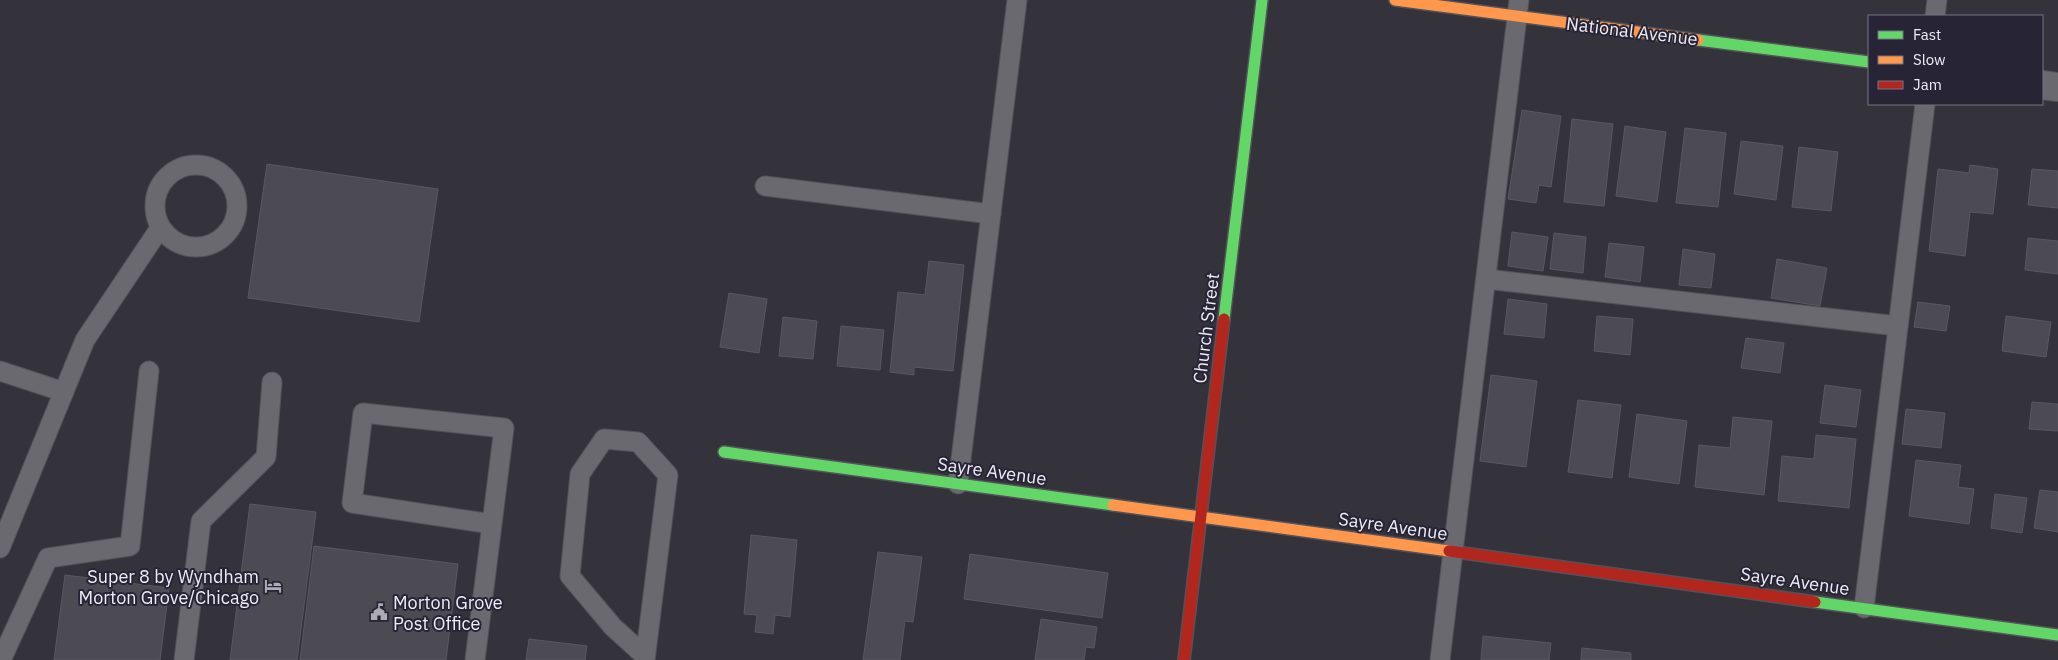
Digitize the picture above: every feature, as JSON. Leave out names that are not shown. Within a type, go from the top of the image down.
[{"type":"street","name":"Church Street","points":[[1184,660],[1262,0]]},
{"type":"street","name":"National Avenue","points":[[1395,0],[1518,8],[1868,62]]},
{"type":"street","points":[[2043,85],[2058,87]]},
{"type":"street","name":"Sayre Avenue","points":[[724,452],[2058,635]]},
{"type":"lane","points":[[958,484],[1017,0]]},
{"type":"lane","points":[[1935,15],[1937,0]]},
{"type":"lane","points":[[1440,660],[1518,8]]},
{"type":"lane","points":[[1864,608],[1925,105]]},
{"type":"lane","points":[[196,164],[210,167],[223,174],[232,185],[237,198],[238,213],[233,226],[224,238],[211,246],[197,248],[183,246],[170,239],[160,228],[155,214],[155,199],[160,186],[169,174],[182,167],[196,164]]},
{"type":"lane","points":[[765,186],[991,214]]},
{"type":"lane","points":[[0,548],[85,340],[160,228]]},
{"type":"lane","points":[[1486,278],[1898,326]]},
{"type":"lane","points":[[0,371],[64,392]]},
{"type":"lane","points":[[2,660],[48,558],[130,546],[149,371]]},
{"type":"lane","points":[[184,660],[201,521],[266,457],[272,382]]},
{"type":"lane","points":[[474,660],[492,524],[504,428],[363,413],[352,503],[492,524]]},
{"type":"lane","points":[[604,439],[638,442],[668,475],[645,658],[613,627],[570,576],[580,474],[604,439]]},
{"type":"building","points":[[1522,110],[1561,116],[1551,187],[1539,185],[1536,203],[1508,199]]},
{"type":"building","points":[[1572,119],[1613,124],[1604,206],[1564,202]]},
{"type":"building","points":[[1625,126],[1666,132],[1657,202],[1616,196]]},
{"type":"building","points":[[1685,128],[1726,133],[1718,207],[1676,203]]},
{"type":"building","points":[[1741,141],[1783,146],[1776,200],[1734,194]]},
{"type":"building","points":[[1799,147],[1838,152],[1831,211],[1792,207]]},
{"type":"building","points":[[267,164],[438,189],[419,322],[248,298]]},
{"type":"building","points":[[1970,165],[1998,169],[1993,214],[1970,212],[1965,256],[1929,251],[1938,169],[1969,173]]},
{"type":"building","points":[[2032,169],[2058,171],[2058,208],[2028,205]]},
{"type":"building","points":[[1512,232],[1548,237],[1543,271],[1508,266]]},
{"type":"building","points":[[1554,233],[1586,237],[1583,273],[1550,269]]},
{"type":"building","points":[[2028,238],[2058,241],[2058,274],[2025,270]]},
{"type":"building","points":[[1609,243],[1644,247],[1640,282],[1605,277]]},
{"type":"building","points":[[1683,249],[1715,254],[1711,288],[1679,285]]},
{"type":"building","points":[[1777,259],[1827,268],[1820,306],[1771,298]]},
{"type":"building","points":[[929,261],[964,265],[953,371],[914,367],[914,375],[890,372],[898,292],[925,295]]},
{"type":"building","points":[[729,293],[767,299],[759,353],[720,347]]},
{"type":"building","points":[[1508,299],[1547,304],[1544,338],[1504,334]]},
{"type":"building","points":[[1918,302],[1950,306],[1946,331],[1914,327]]},
{"type":"building","points":[[1597,316],[1633,319],[1630,355],[1594,351]]},
{"type":"building","points":[[2006,316],[2051,322],[2046,357],[2002,351]]},
{"type":"building","points":[[783,317],[817,321],[813,359],[779,356]]},
{"type":"building","points":[[841,326],[884,330],[880,370],[837,366]]},
{"type":"building","points":[[1746,338],[1784,343],[1780,373],[1741,368]]},
{"type":"building","points":[[1491,375],[1537,381],[1526,467],[1480,461]]},
{"type":"building","points":[[1825,385],[1861,390],[1856,427],[1820,423]]},
{"type":"building","points":[[1578,400],[1621,405],[1612,478],[1568,472]]},
{"type":"building","points":[[2032,402],[2058,404],[2058,431],[2029,429]]},
{"type":"building","points":[[1906,409],[1945,413],[1941,448],[1902,444]]},
{"type":"building","points":[[1637,414],[1687,421],[1679,484],[1629,477]]},
{"type":"building","points":[[1733,417],[1772,421],[1764,495],[1695,487],[1699,445],[1730,448]]},
{"type":"building","points":[[1816,435],[1856,439],[1849,508],[1778,501],[1782,456],[1814,459]]},
{"type":"building","points":[[1916,460],[1961,465],[1958,487],[1974,489],[1969,524],[1909,516]]},
{"type":"building","points":[[2040,490],[2058,492],[2058,532],[2034,528]]},
{"type":"building","points":[[1995,494],[2027,498],[2022,533],[1991,528]]},
{"type":"building","name":"Super 8 by Wyndham Morton Grove/Chicago","points":[[250,504],[316,512],[297,660],[230,660]]},
{"type":"building","points":[[751,535],[797,540],[790,617],[775,615],[773,634],[755,632],[757,615],[744,614]]},
{"type":"building","name":"Morton Grove Post Office","points":[[314,546],[458,564],[446,660],[300,660]]},
{"type":"building","points":[[878,552],[922,557],[913,622],[905,621],[900,660],[863,660]]},
{"type":"building","points":[[970,554],[1108,573],[1102,618],[964,599]]},
{"type":"building","points":[[65,575],[169,588],[160,660],[54,660]]},
{"type":"building","points":[[1041,619],[1097,627],[1094,648],[1086,647],[1084,660],[1035,660]]},
{"type":"building","points":[[1483,636],[1551,643],[1549,660],[1481,660]]},
{"type":"building","points":[[529,639],[587,646],[585,660],[526,660]]},
{"type":"building","points":[[1582,648],[1631,653],[1631,660],[1581,660]]},
{"type":"traffic: fast","points":[[1224,319],[1262,0]]},
{"type":"traffic: fast","points":[[1698,40],[1868,62]]},
{"type":"traffic: fast","points":[[724,452],[1113,505]]},
{"type":"traffic: fast","points":[[1815,602],[2058,635]]},
{"type":"traffic: slow","points":[[1395,0],[1698,40]]},
{"type":"traffic: slow","points":[[1113,505],[1449,551]]},
{"type":"traffic: jam","points":[[1184,660],[1224,319]]},
{"type":"traffic: jam","points":[[1449,551],[1815,602]]},
{"type":"place","name":"Super 8 by Wyndham Morton Grove/Chicago","points":[[273,586]]},
{"type":"place","name":"Morton Grove Post Office","points":[[379,612]]}]
